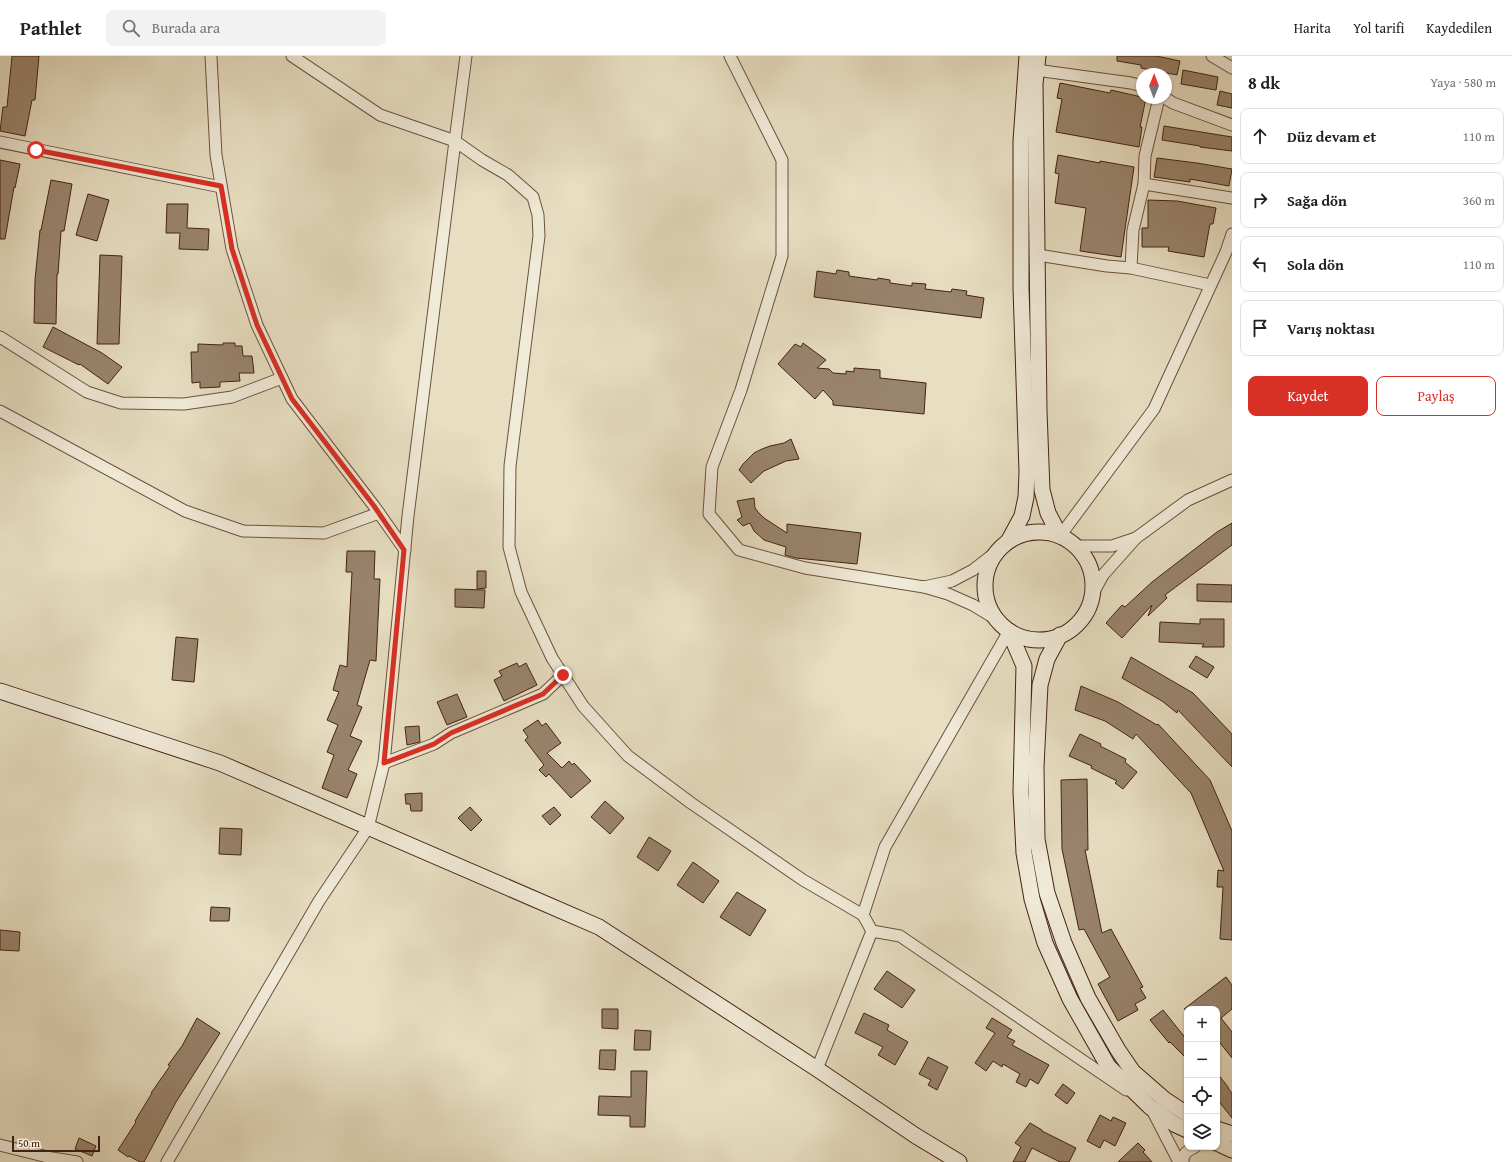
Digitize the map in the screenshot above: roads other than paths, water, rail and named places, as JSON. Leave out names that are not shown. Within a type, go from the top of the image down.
[{"type":"street","points":[[211,56],[216,155],[221,186],[232,249],[257,325],[292,399],[379,513],[404,550]]},
{"type":"street","points":[[292,56],[380,115],[455,141],[482,160],[508,175],[533,197],[538,215],[539,236],[510,466],[509,547],[521,592],[552,658],[583,706],[628,756],[691,803],[803,880],[863,915],[872,931]]},
{"type":"street","points":[[167,1162],[319,901],[368,828],[384,763],[404,550],[428,344],[466,56]]},
{"type":"street","points":[[730,56],[782,160],[782,256],[742,390],[712,467],[709,514],[739,550],[805,568],[924,587],[948,594],[996,619],[1009,631],[1025,638],[1043,640],[1060,636],[1075,626],[1086,612],[1092,595],[1103,575],[1136,538],[1188,500],[1232,480]]},
{"type":"street","points":[[924,587],[952,581],[973,570],[996,552],[1009,540],[1022,516],[1026,497],[1027,472],[1021,288],[1021,141],[1027,56]]},
{"type":"street","points":[[1212,56],[1232,68]]},
{"type":"street","points":[[1060,536],[1048,513],[1042,490],[1039,411],[1038,255],[1034,84],[1037,63],[1136,84]]},
{"type":"street","points":[[1172,102],[1232,125]]},
{"type":"street","points":[[1131,268],[1133,230],[1144,184],[1145,156],[1158,104]]},
{"type":"street","points":[[0,142],[221,186]]},
{"type":"street","points":[[1144,184],[1232,198]]},
{"type":"street","points":[[1060,536],[1154,409],[1226,252],[1232,234]]},
{"type":"street","points":[[1038,255],[1107,266],[1131,268],[1210,285]]},
{"type":"street","points":[[0,338],[87,392],[121,403],[184,404],[232,397],[282,378]]},
{"type":"street","points":[[0,411],[185,511],[243,531],[324,533],[379,513]]},
{"type":"street","points":[[1009,540],[1025,533],[1043,532],[1060,536],[1075,546],[1086,560],[1092,577],[1092,595]]},
{"type":"street","points":[[1075,546],[1112,546],[1136,538]]},
{"type":"street","points":[[996,552],[987,568],[984,586],[987,603],[996,619]]},
{"type":"street","points":[[863,915],[885,846],[1009,631]]},
{"type":"street","points":[[1009,631],[1024,666],[1021,792],[1024,853],[1032,899],[1042,936],[1070,999],[1108,1066],[1150,1107],[1179,1162]]},
{"type":"street","points":[[1060,636],[1047,659],[1040,685],[1036,768],[1038,840],[1047,893],[1064,943],[1088,998],[1118,1050],[1133,1072],[1164,1099],[1184,1112]]},
{"type":"street","points":[[384,763],[434,744],[451,733],[543,694],[563,675]]},
{"type":"street","points":[[0,691],[220,763],[599,927],[817,1069],[916,1136],[959,1162]]},
{"type":"street","points":[[872,931],[900,936],[1176,1125],[1184,1129]]},
{"type":"street","points":[[817,1069],[872,931]]},
{"type":"street","points":[[1220,1130],[1232,1134]]},
{"type":"street","points":[[0,1145],[52,1158],[77,1162]]},
{"type":"street","points":[[1220,1145],[1232,1150]]},
{"type":"street","points":[[1183,1162],[1183,1158],[1188,1150]]}]
